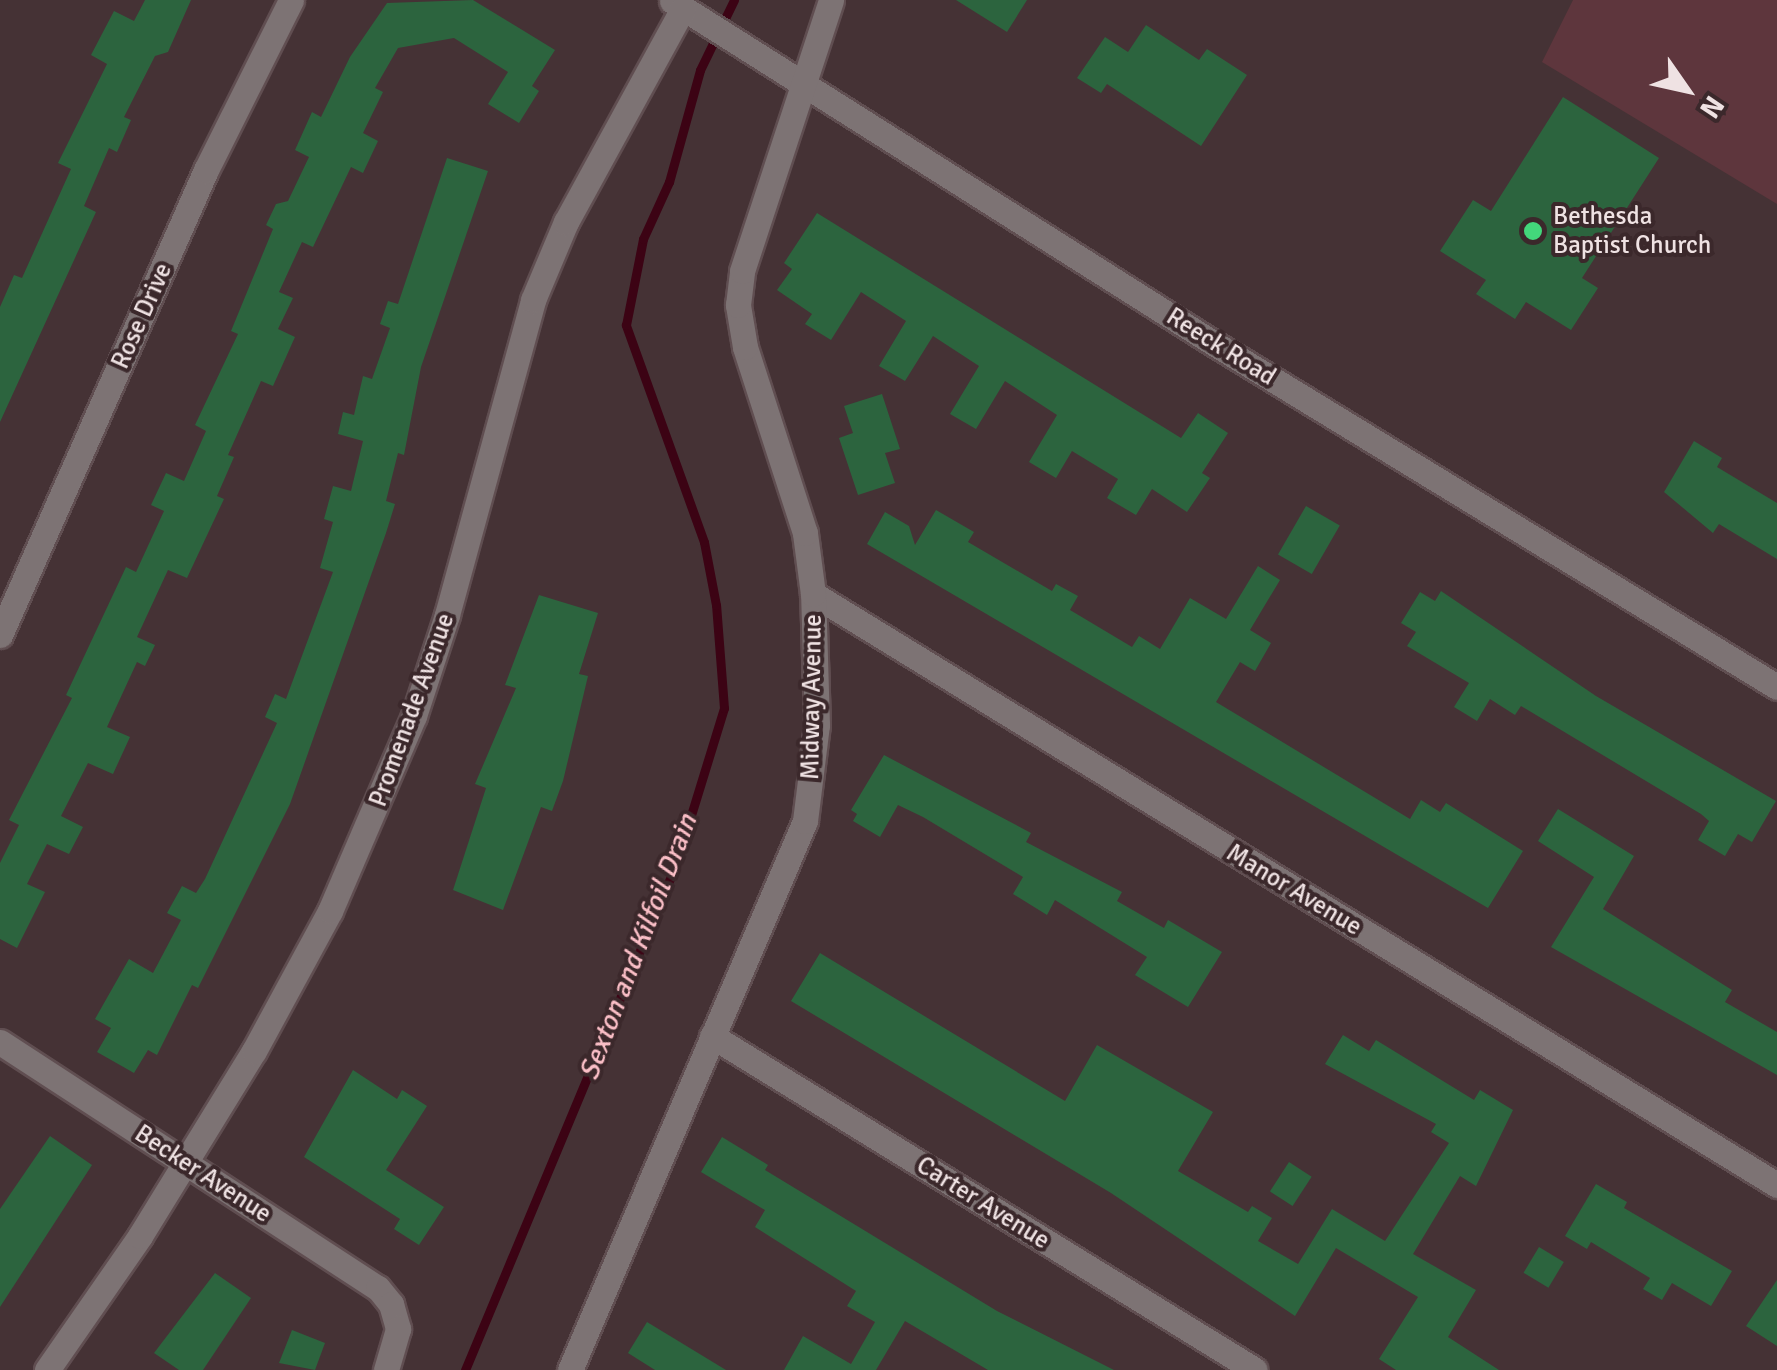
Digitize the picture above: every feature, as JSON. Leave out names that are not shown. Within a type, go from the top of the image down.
[{"type":"street","name":"Rose Drive","points":[[0,634],[206,170],[291,0]]},
{"type":"street","name":"Midway Avenue","points":[[570,1370],[712,1036],[788,873],[805,822],[817,725],[813,594],[805,533],[745,347],[738,305],[742,270],[832,0]]},
{"type":"street","name":"Reeck Road","points":[[683,8],[1210,340],[1777,686]]},
{"type":"street","name":"Promenade Avenue","points":[[47,1370],[185,1162],[294,982],[374,814],[448,615],[534,300],[566,222],[683,8]]},
{"type":"street","name":"Manor Avenue","points":[[813,594],[1777,1185]]},
{"type":"street","name":"Carter Avenue","points":[[712,1036],[1255,1370]]},
{"type":"street","name":"Becker Avenue","points":[[0,1042],[378,1288],[396,1316],[386,1370]]},
{"type":"shaded area","points":[[1573,0],[1777,0],[1777,204],[1542,62]]},
{"type":"building","points":[[145,0],[191,0],[168,52],[155,56],[124,117],[131,120],[117,152],[109,148],[84,206],[96,212],[0,422],[0,307],[14,275],[22,278],[71,169],[58,163],[107,64],[91,55],[114,11],[134,21]]},
{"type":"building","points":[[473,0],[555,50],[532,86],[539,91],[519,123],[488,104],[508,72],[454,38],[398,48],[375,88],[383,92],[363,133],[378,141],[363,173],[351,167],[313,247],[302,242],[279,292],[293,298],[278,329],[295,337],[273,386],[261,381],[228,455],[234,457],[217,496],[224,499],[187,578],[168,570],[137,637],[155,645],[145,666],[137,662],[107,727],[130,737],[113,774],[88,763],[61,816],[83,827],[69,854],[47,844],[27,884],[45,892],[17,948],[0,939],[0,863],[19,825],[9,820],[72,698],[66,695],[126,567],[136,572],[164,511],[151,505],[166,473],[184,481],[206,431],[195,425],[238,334],[231,331],[273,229],[266,225],[276,204],[288,201],[309,157],[295,150],[312,112],[321,117],[350,57],[387,3]]},
{"type":"building","points":[[956,0],[1027,0],[1007,32]]},
{"type":"building","points":[[1146,25],[1199,60],[1207,49],[1247,75],[1201,146],[1107,84],[1101,93],[1077,78],[1105,37],[1128,52]]},
{"type":"building","name":"Bethesda Baptist Church","points":[[1563,97],[1659,158],[1582,278],[1598,288],[1571,330],[1526,302],[1515,319],[1476,294],[1486,280],[1440,251],[1473,200],[1491,211]]},
{"type":"building","points":[[447,158],[488,171],[421,367],[404,455],[398,453],[386,501],[395,504],[386,533],[290,804],[198,988],[192,985],[157,1055],[148,1050],[134,1073],[97,1052],[111,1028],[95,1019],[129,959],[153,973],[181,920],[167,913],[182,886],[196,893],[205,879],[277,723],[265,717],[275,694],[286,699],[333,572],[320,568],[333,522],[324,519],[333,486],[351,491],[363,441],[338,434],[343,412],[354,415],[363,376],[372,379],[390,328],[380,324],[388,301],[398,304]]},
{"type":"building","points":[[817,213],[1181,438],[1198,413],[1228,433],[1202,473],[1210,478],[1187,512],[1152,489],[1136,515],[1107,498],[1118,479],[1072,451],[1056,478],[1029,462],[1057,415],[1005,381],[976,429],[950,414],[979,366],[933,336],[905,381],[879,366],[906,321],[861,292],[831,340],[805,324],[812,314],[777,290],[792,269],[784,263]]},
{"type":"building","points":[[882,394],[900,449],[885,453],[895,483],[858,495],[839,438],[853,433],[844,406]]},
{"type":"building","points":[[1694,441],[1722,458],[1717,467],[1777,503],[1777,559],[1719,524],[1713,533],[1664,492]]},
{"type":"building","points":[[1306,506],[1340,526],[1312,574],[1278,554]]},
{"type":"building","points":[[936,510],[974,532],[968,542],[1052,591],[1056,584],[1078,596],[1070,610],[1132,647],[1139,636],[1160,649],[1190,598],[1226,619],[1258,566],[1280,580],[1250,630],[1271,643],[1255,671],[1240,662],[1216,702],[1410,819],[1421,800],[1440,812],[1446,803],[1523,851],[1488,908],[867,544],[885,512],[909,526],[915,545]]},
{"type":"building","points":[[1441,591],[1596,696],[1776,801],[1752,842],[1738,834],[1725,856],[1698,840],[1709,821],[1701,814],[1521,706],[1515,715],[1490,699],[1477,721],[1454,707],[1469,683],[1407,646],[1416,632],[1401,623],[1420,592],[1435,601]]},
{"type":"building","points":[[539,595],[598,613],[579,674],[588,676],[563,781],[552,811],[541,807],[503,910],[453,890],[486,788],[475,784],[516,688],[505,685]]},
{"type":"building","points":[[884,755],[1031,833],[1026,842],[1122,892],[1117,901],[1164,928],[1168,920],[1222,952],[1188,1007],[1135,975],[1147,957],[1055,900],[1047,915],[1013,894],[1023,877],[923,817],[898,805],[880,837],[853,821],[857,814],[851,810]]},
{"type":"building","points":[[1558,809],[1634,856],[1603,909],[1732,990],[1725,1002],[1777,1032],[1777,1075],[1551,947],[1594,877],[1538,841]]},
{"type":"building","points":[[820,953],[1065,1101],[1097,1045],[1213,1112],[1178,1171],[1248,1212],[1252,1206],[1272,1218],[1258,1241],[1298,1264],[1332,1209],[1385,1241],[1449,1143],[1431,1132],[1436,1124],[1325,1064],[1343,1035],[1369,1051],[1376,1040],[1474,1100],[1480,1090],[1513,1110],[1476,1186],[1460,1176],[1413,1254],[1476,1290],[1448,1337],[1499,1370],[1396,1370],[1379,1359],[1418,1297],[1336,1248],[1295,1316],[1111,1193],[791,1001]]},
{"type":"building","points":[[353,1070],[397,1099],[402,1090],[427,1106],[386,1170],[444,1207],[419,1245],[394,1229],[400,1219],[304,1157]]},
{"type":"building","points":[[50,1136],[92,1165],[0,1307],[0,1209]]},
{"type":"building","points":[[722,1137],[768,1165],[765,1170],[997,1311],[1114,1370],[988,1370],[905,1321],[876,1370],[784,1370],[803,1336],[851,1364],[875,1322],[847,1306],[856,1291],[755,1227],[765,1210],[701,1172]]},
{"type":"building","points":[[1289,1162],[1312,1177],[1293,1206],[1270,1191]]},
{"type":"building","points":[[1596,1184],[1627,1202],[1624,1208],[1732,1271],[1711,1306],[1672,1283],[1662,1300],[1643,1289],[1650,1278],[1591,1242],[1587,1249],[1565,1236]]},
{"type":"building","points":[[1539,1247],[1564,1262],[1548,1288],[1524,1273]]},
{"type":"building","points":[[215,1273],[251,1298],[203,1370],[179,1370],[154,1353]]},
{"type":"building","points":[[1777,1280],[1777,1346],[1746,1326]]},
{"type":"building","points":[[647,1322],[726,1370],[655,1370],[628,1353]]},
{"type":"building","points":[[292,1330],[325,1343],[315,1370],[279,1363]]},
{"type":"waterway","name":"Sexton and Kilfoil Drain","points":[[465,1370],[676,864],[724,708],[716,605],[704,542],[626,325],[643,239],[669,182],[700,70],[734,0]]},
{"type":"place","name":"Bethesda Baptist Church","points":[[1533,231]]}]
